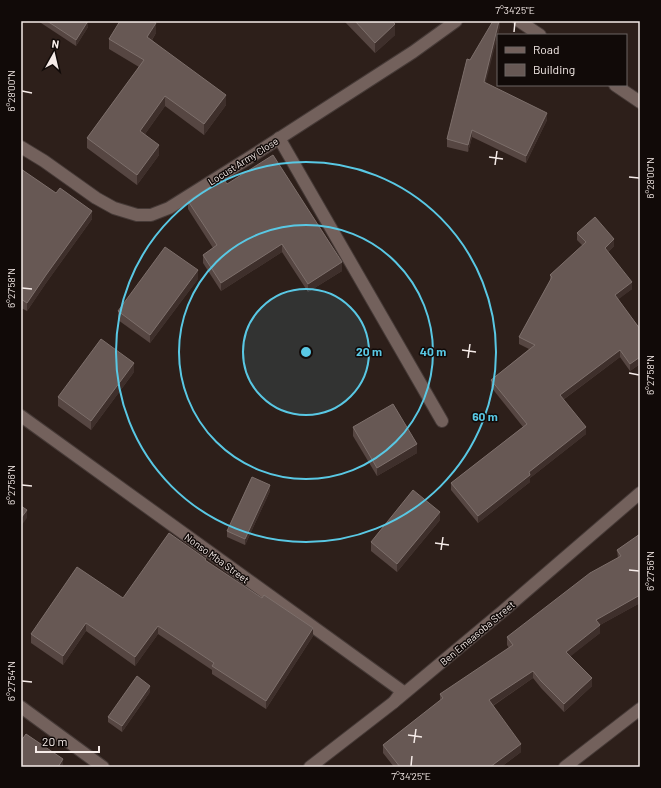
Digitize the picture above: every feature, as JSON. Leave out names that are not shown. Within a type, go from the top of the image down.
[{"type":"street","name":"Locust Army Close","points":[[21,147],[44,161],[96,198],[114,208],[137,215],[151,215],[169,208],[413,52],[456,21]]},
{"type":"street","points":[[519,21],[538,34]]},
{"type":"street","points":[[616,86],[640,102]]},
{"type":"street","points":[[279,138],[442,421]]},
{"type":"street","name":"Nonso Mba Street","points":[[21,416],[402,691],[394,702]]},
{"type":"street","name":"Ben Emeasoba Street","points":[[310,767],[394,702],[503,611],[640,493]]},
{"type":"street","points":[[21,707],[103,767]]},
{"type":"street","points":[[565,767],[640,709]]},
{"type":"building","points":[[47,21],[88,21],[76,40]]},
{"type":"building","points":[[120,21],[152,21],[156,23],[147,37],[226,95],[204,124],[165,96],[140,131],[159,145],[137,175],[87,138],[144,60],[109,39]]},
{"type":"building","points":[[355,21],[392,21],[395,24],[375,43]]},
{"type":"building","points":[[493,21],[499,21],[484,82],[547,113],[526,156],[472,130],[468,145],[447,139],[467,59],[470,60]]},
{"type":"building","points":[[273,155],[342,262],[308,284],[282,244],[221,283],[203,255],[217,245],[188,201],[223,178],[227,184]]},
{"type":"building","points":[[21,169],[56,193],[60,188],[92,211],[27,303],[21,299]]},
{"type":"building","points":[[595,217],[614,239],[605,248],[632,282],[615,295],[640,329],[640,357],[630,364],[620,350],[560,395],[586,427],[529,472],[530,475],[478,516],[451,483],[527,424],[491,380],[535,345],[519,337],[552,277],[550,275],[586,242],[577,233]]},
{"type":"building","points":[[165,247],[198,270],[150,335],[118,311]]},
{"type":"building","points":[[101,339],[134,363],[91,421],[58,397]]},
{"type":"building","points":[[393,404],[417,444],[377,468],[353,427]]},
{"type":"building","points":[[252,477],[270,485],[245,539],[227,531]]},
{"type":"building","points":[[413,490],[440,512],[397,564],[371,542]]},
{"type":"building","points":[[21,506],[27,510],[21,518]]},
{"type":"building","points":[[169,533],[206,559],[205,560],[262,598],[264,595],[313,628],[266,701],[212,666],[214,663],[158,626],[135,657],[86,623],[63,656],[31,634],[77,567],[123,598]]},
{"type":"building","points":[[640,534],[640,595],[596,620],[600,625],[566,652],[592,678],[564,704],[533,671],[489,700],[521,744],[490,767],[400,767],[383,745],[443,698],[440,694],[513,645],[507,637],[590,573],[621,556],[617,550]]},
{"type":"building","points":[[137,676],[150,686],[122,726],[108,717]]},
{"type":"building","points":[[26,734],[63,759],[58,767],[21,767],[21,741]]}]
